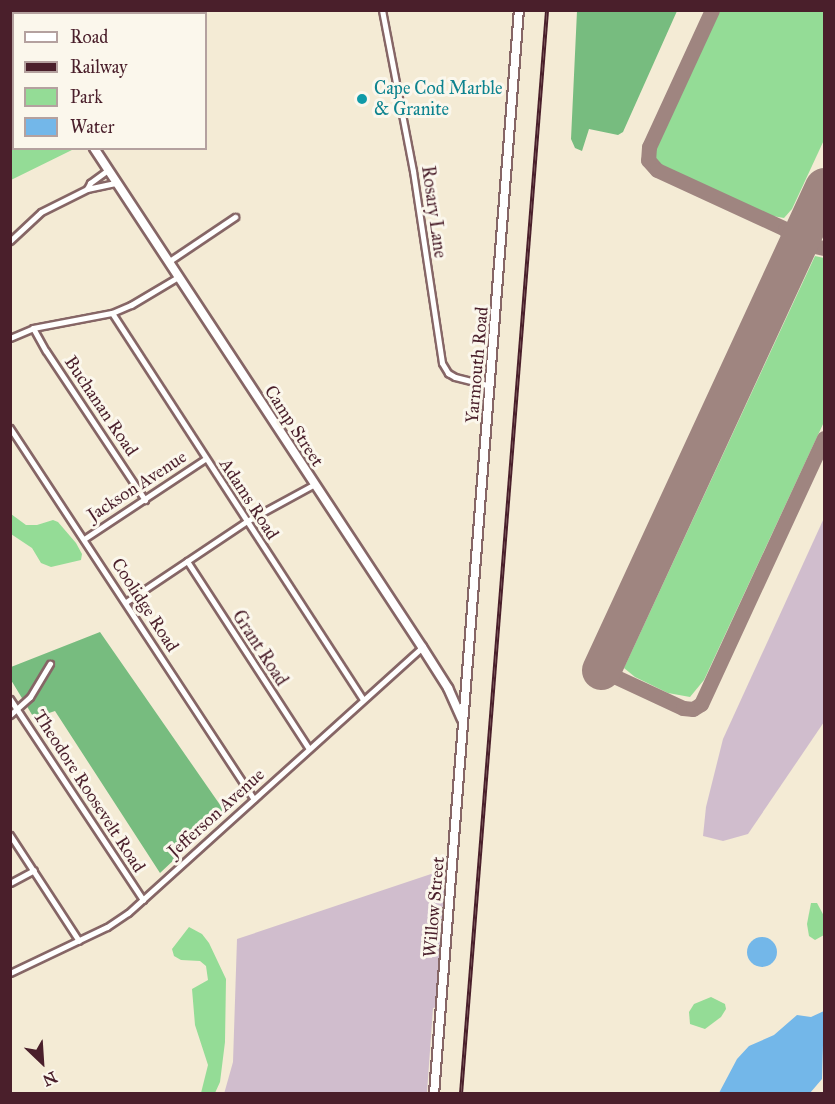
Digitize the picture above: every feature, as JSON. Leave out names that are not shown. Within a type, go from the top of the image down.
[{"type":"main road","name":"Yarmouth Road","points":[[464,723],[519,10]]},
{"type":"main road","name":"Camp Street","points":[[95,150],[422,647],[448,688],[464,723]]},
{"type":"main road","points":[[448,688],[466,689]]},
{"type":"main road","name":"Willow Street","points":[[434,1094],[464,723]]},
{"type":"street","name":"Rosary Lane","points":[[382,10],[413,171],[442,363],[448,373],[455,377],[490,386]]},
{"type":"street","points":[[87,189],[90,183],[108,170]]},
{"type":"street","points":[[10,241],[41,212],[87,189],[116,183]]},
{"type":"street","points":[[168,262],[235,217]]},
{"type":"street","points":[[10,338],[33,328],[112,313],[131,305],[178,277]]},
{"type":"street","name":"Adams Road","points":[[112,313],[363,699]]},
{"type":"street","name":"Buchanan Road","points":[[33,328],[145,500]]},
{"type":"street","name":"Coolidge Road","points":[[10,428],[254,799]]},
{"type":"street","name":"Jackson Avenue","points":[[84,538],[205,459]]},
{"type":"street","points":[[126,602],[247,521],[315,484]]},
{"type":"street","name":"Grant Road","points":[[187,561],[309,749]]},
{"type":"street","name":"Jefferson Avenue","points":[[10,973],[107,927],[143,900],[422,647]]},
{"type":"street","points":[[10,715],[38,686],[51,664]]},
{"type":"street","name":"Theodore Roosevelt Road","points":[[10,699],[143,900]]},
{"type":"street","points":[[10,836],[79,941]]},
{"type":"street","points":[[10,883],[34,870]]},
{"type":"shaded area","points":[[824,518],[824,722],[748,834],[723,841],[703,836],[706,807],[723,739]]},
{"type":"shaded area","points":[[446,869],[438,1007],[433,1008],[427,1093],[224,1094],[233,1062],[237,939]]},
{"type":"green space","points":[[577,11],[677,11],[623,132],[618,135],[589,129],[582,151],[575,148],[571,139]]},
{"type":"green space","points":[[717,11],[824,11],[824,140],[792,209],[784,218],[767,215],[659,166],[653,158],[656,144]]},
{"type":"green space","points":[[11,36],[12,150],[72,150],[11,180]]},
{"type":"green space","points":[[815,256],[824,258],[824,422],[704,680],[690,697],[668,693],[635,677],[624,668]]},
{"type":"green space","points":[[11,514],[26,525],[37,525],[53,520],[58,522],[76,543],[82,554],[81,560],[51,567],[41,563],[32,548],[11,534]]},
{"type":"green space","points":[[100,632],[225,812],[160,873],[55,711],[34,718],[11,680],[11,667]]},
{"type":"green space","points":[[811,903],[817,903],[824,916],[824,935],[815,940],[809,936],[807,924]]},
{"type":"green space","points":[[189,927],[202,934],[209,943],[226,979],[225,1042],[220,1082],[215,1093],[201,1093],[208,1065],[195,1025],[192,989],[208,980],[206,966],[200,961],[181,960],[174,956],[172,949]]},
{"type":"green space","points":[[711,997],[725,1004],[726,1009],[721,1017],[705,1029],[690,1024],[689,1012],[694,1004]]},
{"type":"water","points":[[762,937],[768,938],[776,946],[776,958],[768,966],[762,967],[756,966],[748,958],[747,952],[748,946],[756,938]]},
{"type":"water","points":[[824,1011],[822,1079],[810,1093],[719,1093],[737,1059],[749,1046],[774,1035],[797,1015],[811,1017]]},
{"type":"taxiway","points":[[712,10],[649,147],[648,160],[657,170],[785,229],[793,240],[794,253]]},
{"type":"taxiway","points":[[785,229],[797,229],[808,222]]},
{"type":"taxiway","points":[[794,253],[806,244],[824,248]]},
{"type":"taxiway","points":[[601,670],[683,708],[693,709],[701,704],[824,438]]},
{"type":"runway","points":[[601,670],[824,187]]},
{"type":"railway","points":[[461,1094],[547,10]]},
{"type":"place","name":"Cape Cod Marble & Granite","points":[[362,99]]}]
